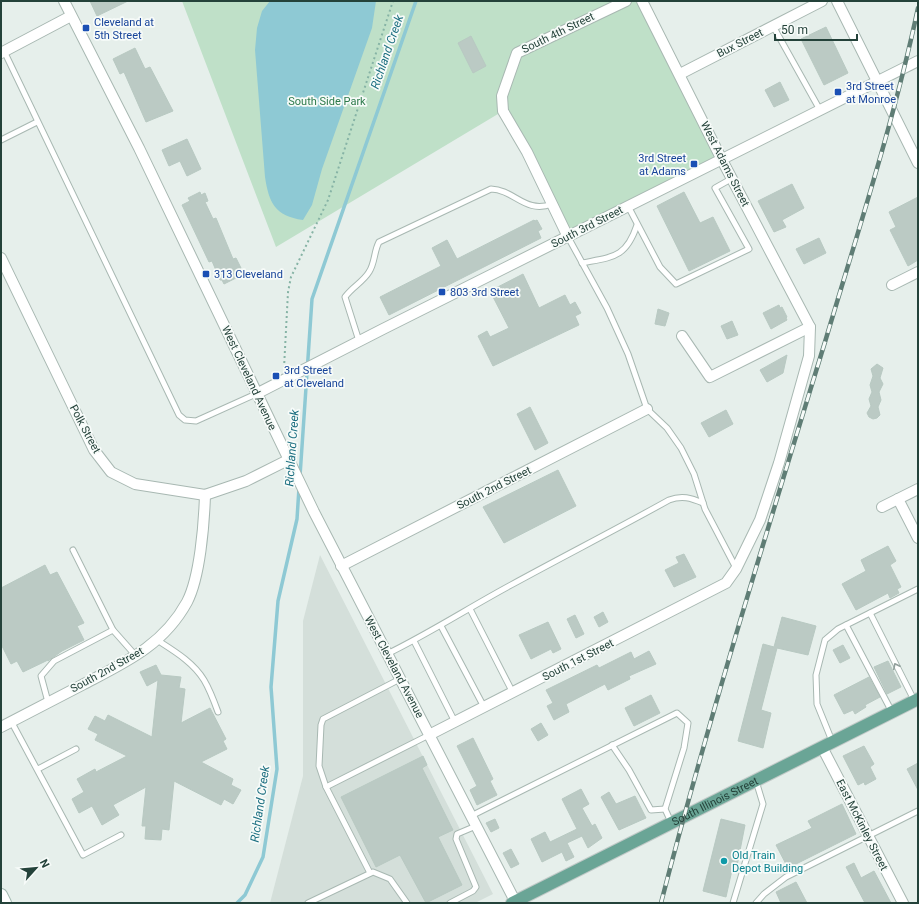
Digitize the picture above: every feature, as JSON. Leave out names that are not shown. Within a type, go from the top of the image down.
[{"type":"main road","name":"South Illinois Street","points":[[514,902],[916,700]]},
{"type":"main road","points":[[1,895],[5,903]]},
{"type":"street","name":"West Cleveland Avenue","points":[[64,1],[139,148],[289,463],[341,566],[430,735],[514,902]]},
{"type":"street","name":"South 4th Street","points":[[552,204],[502,107],[502,96],[514,57],[521,50],[626,1]]},
{"type":"street","name":"West Adams Street","points":[[642,1],[680,74],[731,179],[810,326]]},
{"type":"street","name":"Bux Street","points":[[680,74],[822,1]]},
{"type":"street","points":[[837,1],[918,162]]},
{"type":"street","points":[[2,52],[71,16]]},
{"type":"street","name":"South 3rd Street","points":[[256,394],[918,61]]},
{"type":"street","points":[[552,204],[568,237]]},
{"type":"street","name":"Polk Street","points":[[1,258],[94,450],[111,472],[135,484],[205,495],[246,481],[289,463]]},
{"type":"street","points":[[892,285],[918,272]]},
{"type":"street","points":[[682,336],[710,377],[810,326],[809,356],[779,463],[760,520],[736,569]]},
{"type":"street","name":"South 2nd Street","points":[[341,566],[647,410]]},
{"type":"street","points":[[882,507],[918,489]]},
{"type":"street","name":"South 2nd Street","points":[[1,727],[136,656],[157,640],[168,629],[187,601],[198,567],[205,495]]},
{"type":"street","points":[[898,499],[918,538]]},
{"type":"street","name":"South 1st Street","points":[[430,735],[726,583],[736,569]]},
{"type":"street","name":"East McKinley Street","points":[[827,745],[868,836],[903,903]]},
{"type":"lane","points":[[773,26],[820,110]]},
{"type":"lane","points":[[2,52],[38,122],[179,414],[185,420],[196,421],[256,394]]},
{"type":"lane","points":[[1,140],[38,122]]},
{"type":"lane","points":[[628,206],[660,267],[676,284],[706,271],[749,249],[715,188],[731,179]]},
{"type":"lane","points":[[359,341],[345,297],[350,290],[366,277],[371,270],[379,242],[491,189],[497,190],[530,206],[543,207],[552,204]]},
{"type":"lane","points":[[582,263],[620,254],[632,242],[637,225]]},
{"type":"lane","points":[[568,237],[607,308],[628,354],[647,410],[667,428],[681,448],[694,474],[703,503],[736,569]]},
{"type":"lane","points":[[387,654],[441,626],[510,585],[585,547],[669,500],[682,496],[690,497],[703,503]]},
{"type":"lane","points":[[73,550],[113,630],[136,656]]},
{"type":"lane","points":[[827,745],[817,704],[816,675],[825,640],[838,629],[918,589]]},
{"type":"lane","points":[[470,609],[513,693]]},
{"type":"lane","points":[[870,613],[916,700]]},
{"type":"lane","points":[[846,625],[892,712]]},
{"type":"lane","points":[[441,626],[484,707]]},
{"type":"lane","points":[[48,702],[41,676],[54,661],[113,630]]},
{"type":"lane","points":[[157,640],[184,658],[197,671],[204,681],[218,712]]},
{"type":"lane","points":[[414,641],[455,722]]},
{"type":"lane","points":[[370,873],[326,787],[319,766],[321,725],[323,718],[400,679]]},
{"type":"lane","points":[[471,816],[676,713],[688,723],[684,748],[665,809],[671,823]]},
{"type":"lane","points":[[12,721],[83,856],[121,835]]},
{"type":"lane","points":[[326,787],[430,735]]},
{"type":"lane","points":[[612,744],[629,770],[651,810],[665,809]]},
{"type":"lane","points":[[38,769],[76,749]]},
{"type":"lane","points":[[733,903],[763,804],[756,780]]},
{"type":"lane","points":[[756,903],[764,894],[786,877],[918,811]]},
{"type":"lane","points":[[450,903],[466,895],[476,887],[456,839],[457,834],[476,826]]},
{"type":"lane","points":[[308,903],[373,872],[390,879],[407,903]]},
{"type":"path","points":[[289,377],[284,368],[284,349],[288,292],[291,277],[328,200],[393,1]]},
{"type":"shaded area","points":[[320,555],[493,894],[475,903],[270,903],[303,776],[303,621]]},
{"type":"green space","name":"South Side Park","points":[[182,1],[642,1],[720,156],[568,237],[503,111],[276,247]]},
{"type":"water","points":[[270,1],[376,1],[372,28],[322,169],[312,205],[303,220],[286,215],[275,207],[271,201],[265,177],[255,50],[257,28],[262,11]]},
{"type":"building","points":[[90,1],[128,1],[97,16]]},
{"type":"building","points":[[826,27],[848,73],[824,85],[801,39]]},
{"type":"building","points":[[471,36],[486,66],[473,73],[458,43]]},
{"type":"building","points":[[135,48],[145,69],[150,67],[173,111],[146,122],[124,72],[120,74],[113,59]]},
{"type":"building","points":[[780,82],[789,100],[774,107],[765,90]]},
{"type":"building","points":[[187,139],[201,169],[187,176],[180,161],[169,166],[162,150]]},
{"type":"building","points":[[792,184],[804,208],[782,220],[786,227],[774,232],[758,201]]},
{"type":"building","points":[[200,192],[201,195],[205,193],[208,201],[205,202],[213,219],[216,218],[233,259],[236,258],[241,268],[237,270],[240,276],[224,284],[222,280],[220,280],[212,261],[209,262],[182,205],[190,201],[188,198]]},
{"type":"building","points":[[684,192],[700,223],[713,217],[730,251],[689,271],[657,206]]},
{"type":"building","points":[[918,197],[918,260],[908,266],[890,230],[896,227],[889,212]]},
{"type":"building","points":[[534,220],[537,220],[542,229],[538,231],[541,238],[389,315],[380,297],[441,266],[432,248],[447,240],[457,259]]},
{"type":"building","points":[[819,238],[826,253],[804,264],[796,249]]},
{"type":"building","points":[[523,274],[539,308],[565,295],[570,305],[575,302],[581,313],[575,316],[579,325],[493,366],[478,336],[487,331],[490,337],[509,328],[490,291]]},
{"type":"building","points":[[779,305],[780,308],[782,307],[787,320],[771,329],[763,313]]},
{"type":"building","points":[[658,309],[669,313],[665,326],[655,324]]},
{"type":"building","points":[[732,321],[738,335],[727,339],[721,326]]},
{"type":"building","points":[[787,355],[783,373],[767,382],[760,370]]},
{"type":"building","points":[[877,364],[883,368],[880,378],[883,384],[879,392],[881,400],[878,407],[880,415],[873,419],[869,417],[867,413],[871,406],[869,399],[872,392],[870,385],[873,376],[871,369]]},
{"type":"building","points":[[530,407],[548,443],[535,450],[517,414]]},
{"type":"building","points":[[726,410],[733,424],[709,437],[701,423]]},
{"type":"building","points":[[558,470],[576,506],[504,543],[483,507]]},
{"type":"building","points":[[888,546],[896,561],[890,565],[901,587],[897,589],[899,593],[890,598],[888,593],[856,610],[842,584],[866,571],[861,560]]},
{"type":"building","points":[[684,554],[696,577],[674,587],[665,570],[679,563],[676,557]]},
{"type":"building","points":[[45,565],[50,575],[57,572],[84,623],[77,626],[84,640],[62,651],[48,661],[23,672],[17,661],[11,664],[1,644],[1,588]]},
{"type":"building","points":[[603,612],[608,622],[599,627],[594,617]]},
{"type":"building","points":[[575,615],[584,634],[576,638],[567,619]]},
{"type":"building","points":[[782,617],[816,626],[808,655],[777,648],[761,710],[771,713],[763,748],[738,741],[763,644],[774,647]]},
{"type":"building","points":[[548,622],[561,649],[553,653],[551,649],[531,659],[519,635]]},
{"type":"building","points":[[843,645],[850,658],[840,663],[833,650]]},
{"type":"building","points":[[649,651],[656,664],[629,676],[630,679],[608,690],[605,684],[566,704],[569,712],[554,720],[547,706],[553,703],[546,690],[597,665],[599,668],[631,652],[634,659]]},
{"type":"building","points":[[888,661],[901,687],[887,694],[874,667]]},
{"type":"building","points":[[156,665],[161,675],[181,677],[179,688],[185,689],[181,723],[210,708],[226,739],[223,741],[227,749],[201,762],[233,779],[231,785],[241,790],[233,804],[224,799],[221,805],[174,781],[169,830],[162,829],[161,840],[145,839],[146,826],[142,826],[146,787],[113,805],[119,815],[102,825],[92,806],[79,813],[72,799],[84,792],[77,779],[95,769],[96,772],[127,756],[95,740],[98,734],[88,729],[95,716],[105,721],[108,715],[152,737],[158,680],[147,686],[140,672]]},
{"type":"building","points":[[869,677],[880,697],[865,705],[866,707],[855,714],[853,710],[844,714],[834,695]]},
{"type":"building","points":[[651,695],[660,713],[634,726],[625,708]]},
{"type":"building","points":[[541,723],[548,735],[538,741],[531,729]]},
{"type":"building","points":[[473,738],[493,779],[490,781],[497,795],[477,805],[470,790],[477,786],[457,746]]},
{"type":"building","points":[[864,746],[874,764],[870,767],[876,779],[865,785],[864,782],[858,785],[843,756]]},
{"type":"building","points":[[423,756],[427,765],[422,768],[453,830],[438,837],[462,885],[426,903],[400,855],[376,867],[341,797]]},
{"type":"building","points":[[918,763],[918,790],[907,769]]},
{"type":"building","points":[[581,789],[589,804],[582,808],[592,826],[595,824],[602,838],[588,848],[582,836],[567,843],[574,857],[566,861],[562,852],[542,862],[531,839],[545,832],[550,842],[577,829],[562,799]]},
{"type":"building","points":[[609,792],[616,804],[635,796],[646,818],[619,830],[601,797]]},
{"type":"building","points":[[842,804],[856,834],[788,868],[776,845],[812,828],[808,821]]},
{"type":"building","points":[[495,819],[499,828],[491,832],[486,823]]},
{"type":"building","name":"Old Train Depot Building","points":[[721,819],[745,825],[736,871],[732,870],[726,897],[703,891]]},
{"type":"building","points":[[511,849],[519,864],[511,868],[503,853]]},
{"type":"building","points":[[854,863],[861,878],[874,871],[891,903],[865,903],[846,867]]},
{"type":"building","points":[[796,882],[807,903],[781,903],[776,892]]},
{"type":"waterway","name":"Richland Creek","points":[[300,476],[312,299],[416,1]]},
{"type":"waterway","name":"Richland Creek","points":[[237,903],[245,895],[263,857],[277,769],[271,687],[278,601],[297,519],[299,488]]},
{"type":"railway","points":[[661,903],[699,762],[740,621],[875,176],[898,92],[918,8]]},
{"type":"place","name":"Cleveland at 5th Street","points":[[86,28]]},
{"type":"place","name":"3rd Street at Monroe","points":[[838,92]]},
{"type":"place","name":"3rd Street at Adams","points":[[694,164]]},
{"type":"place","name":"313 Cleveland","points":[[206,274]]},
{"type":"place","name":"803 3rd Street","points":[[442,292]]},
{"type":"place","name":"3rd Street at Cleveland","points":[[276,376]]},
{"type":"place","name":"Old Train Depot Building","points":[[724,861]]}]
